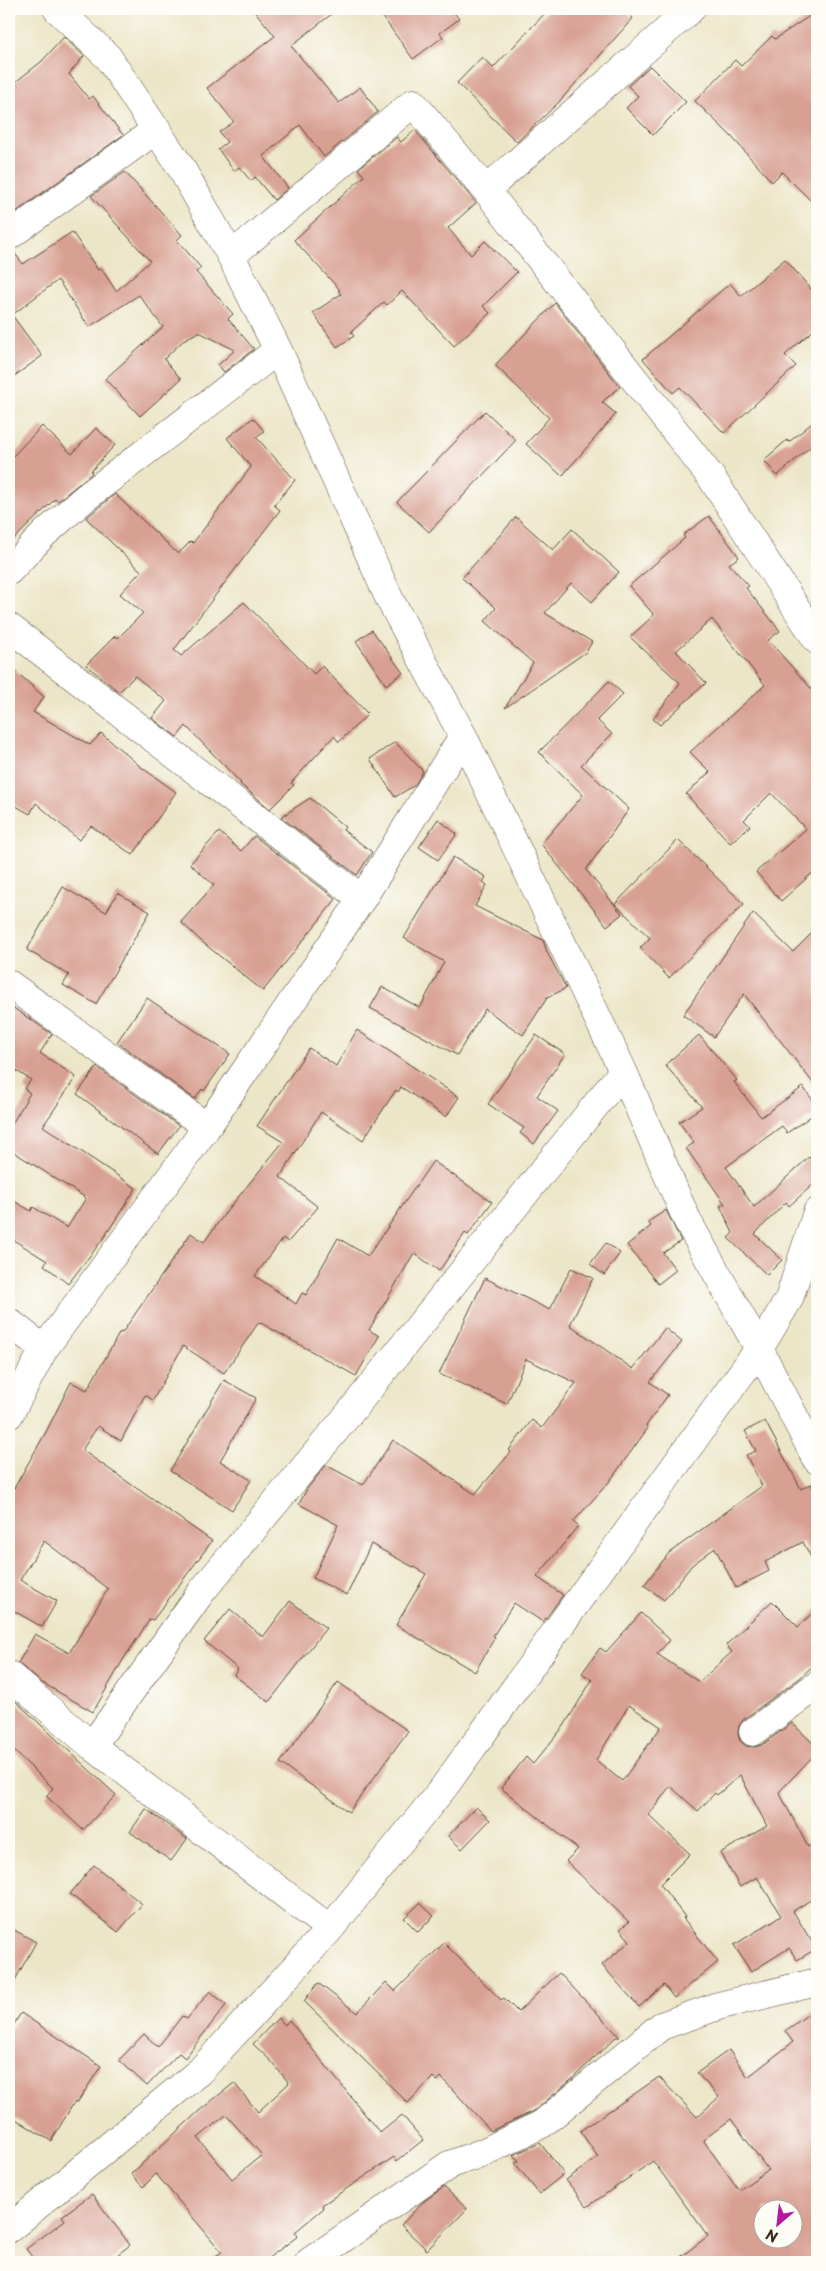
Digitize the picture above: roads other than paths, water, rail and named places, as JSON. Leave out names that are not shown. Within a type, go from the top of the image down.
[{"type":"street","points":[[58,9],[108,57],[180,166],[231,256],[278,350],[389,598],[463,736],[623,1071],[687,1220],[759,1349],[817,1460]]},
{"type":"street","points":[[486,190],[691,9]]},
{"type":"street","points":[[231,256],[413,103],[486,190],[711,477],[817,640]]},
{"type":"street","points":[[9,236],[157,130]]},
{"type":"street","points":[[9,571],[44,534],[85,498],[278,350]]},
{"type":"street","points":[[9,627],[362,899]]},
{"type":"street","points":[[9,1415],[44,1349],[207,1127],[362,899],[463,736]]},
{"type":"street","points":[[9,984],[207,1127]]},
{"type":"street","points":[[92,1746],[202,1591],[348,1415],[623,1071]]},
{"type":"street","points":[[9,2229],[200,2072],[330,1929],[444,1787],[759,1349],[789,1298],[817,1212]]},
{"type":"street","points":[[9,1322],[44,1349]]},
{"type":"street","points":[[9,1675],[92,1746],[330,1929]]},
{"type":"street","points":[[752,1732],[817,1685]]},
{"type":"street","points":[[309,2262],[449,2165],[484,2152],[542,2124],[661,2026],[718,2006],[817,1982]]}]
